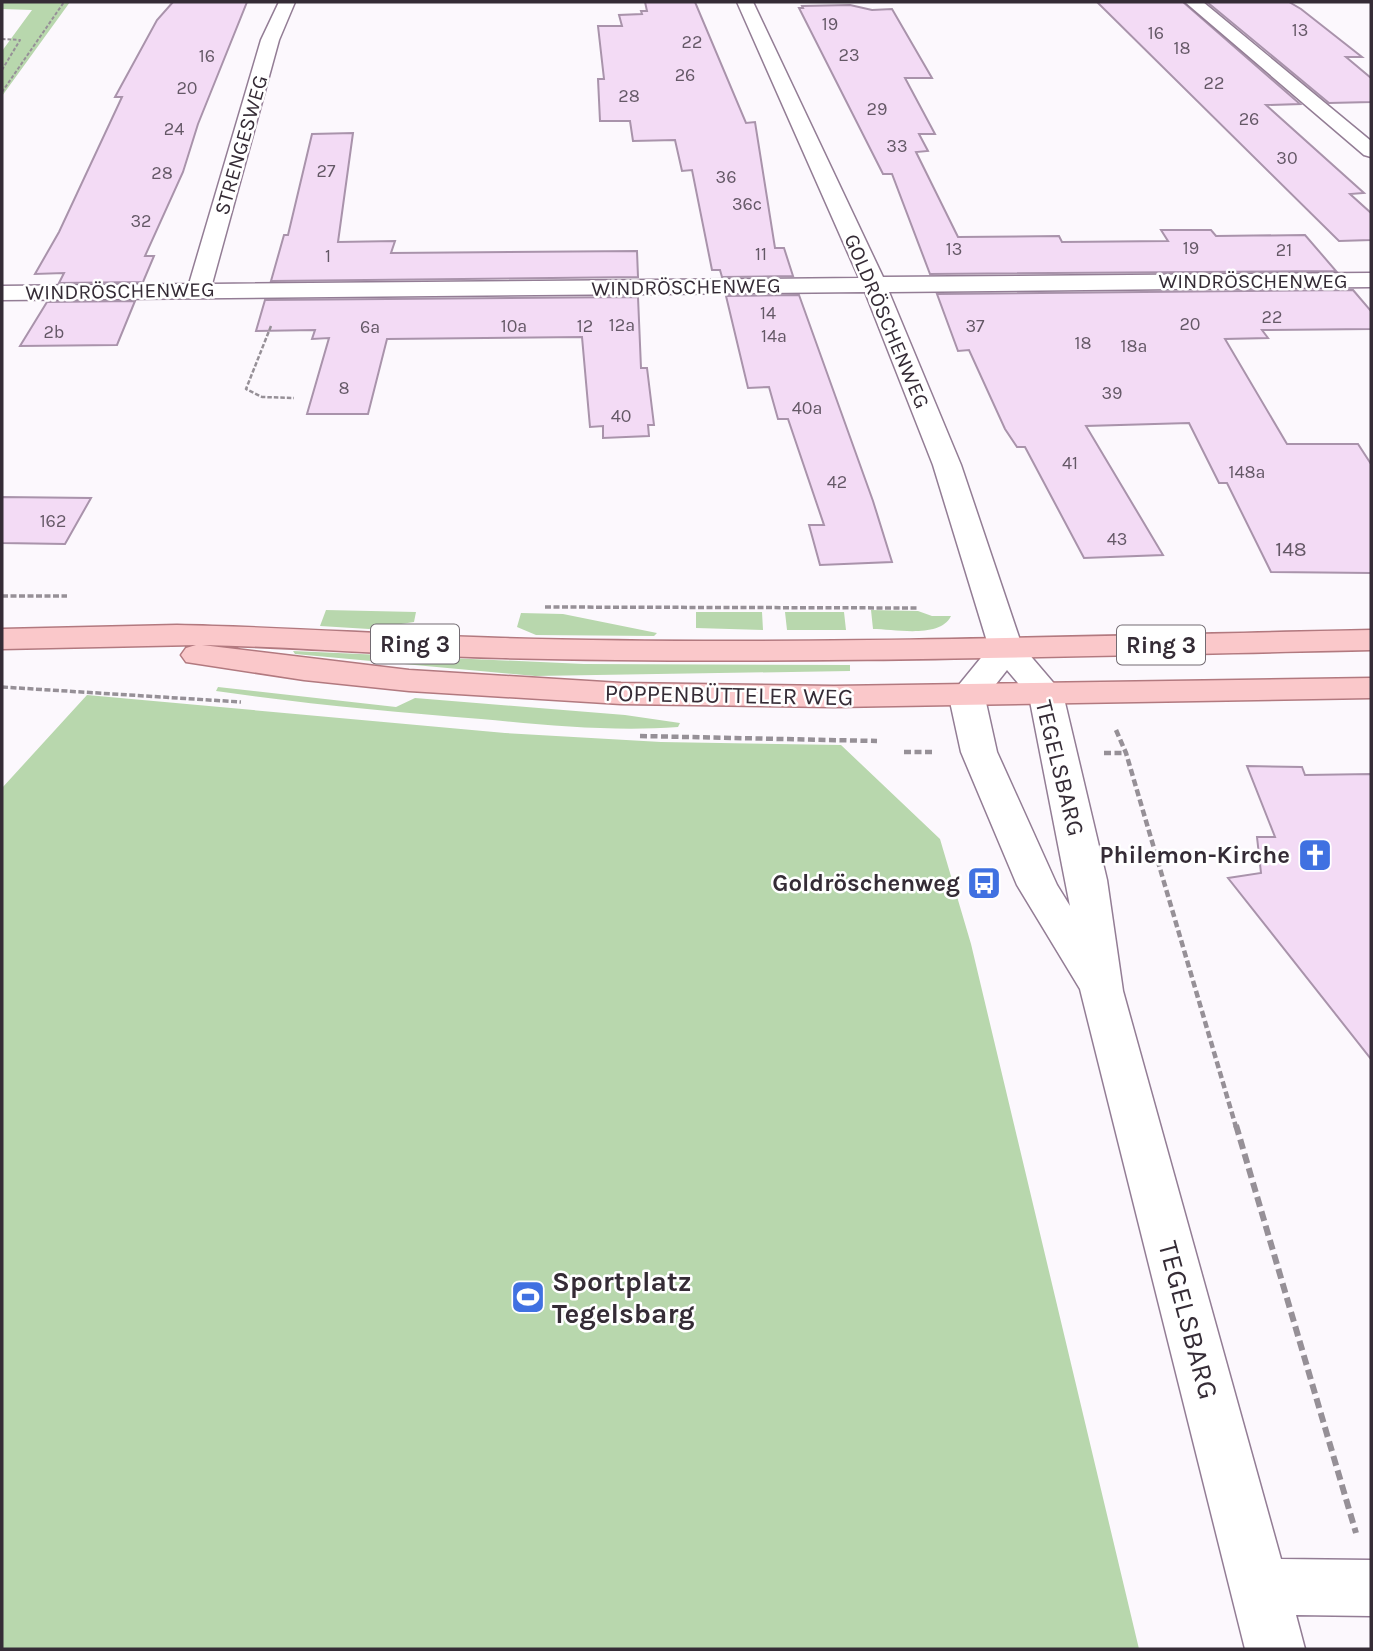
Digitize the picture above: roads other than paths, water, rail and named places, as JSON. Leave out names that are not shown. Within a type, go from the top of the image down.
[{"type":"main road","name":"POPPENBÜTTELER WEG","points":[[2,639],[177,635],[296,637],[513,649],[1006,649],[1371,640]]},
{"type":"main road","name":"POPPENBÜTTELER WEG","points":[[89,639],[272,666],[461,685],[741,698],[967,697],[1371,688]]},
{"type":"street","name":"STRENGESWEG","points":[[199,289],[270,40],[287,2]]},
{"type":"street","name":"GOLDRÖSCHENWEG","points":[[745,2],[874,284],[947,465],[1006,649]]},
{"type":"street","points":[[1193,2],[1371,151]]},
{"type":"street","name":"WINDRÖSCHENWEG","points":[[2,293],[199,289],[1371,280]]},
{"type":"street","points":[[967,697],[1006,649]]},
{"type":"street","name":"TEGELSBARG","points":[[1006,649],[1046,694],[1087,880],[1102,990],[1275,1649]]},
{"type":"street","name":"TEGELSBARG","points":[[967,697],[979,752],[1037,885],[1102,990]]},
{"type":"street","points":[[1260,1587],[1365,1567]]},
{"type":"place","name":"Philemon-Kirche","points":[[1315,855]]},
{"type":"place","name":"Goldröschenweg","points":[[984,883]]},
{"type":"place","name":"Sportplatz Tegelsbarg","points":[[528,1297]]}]
